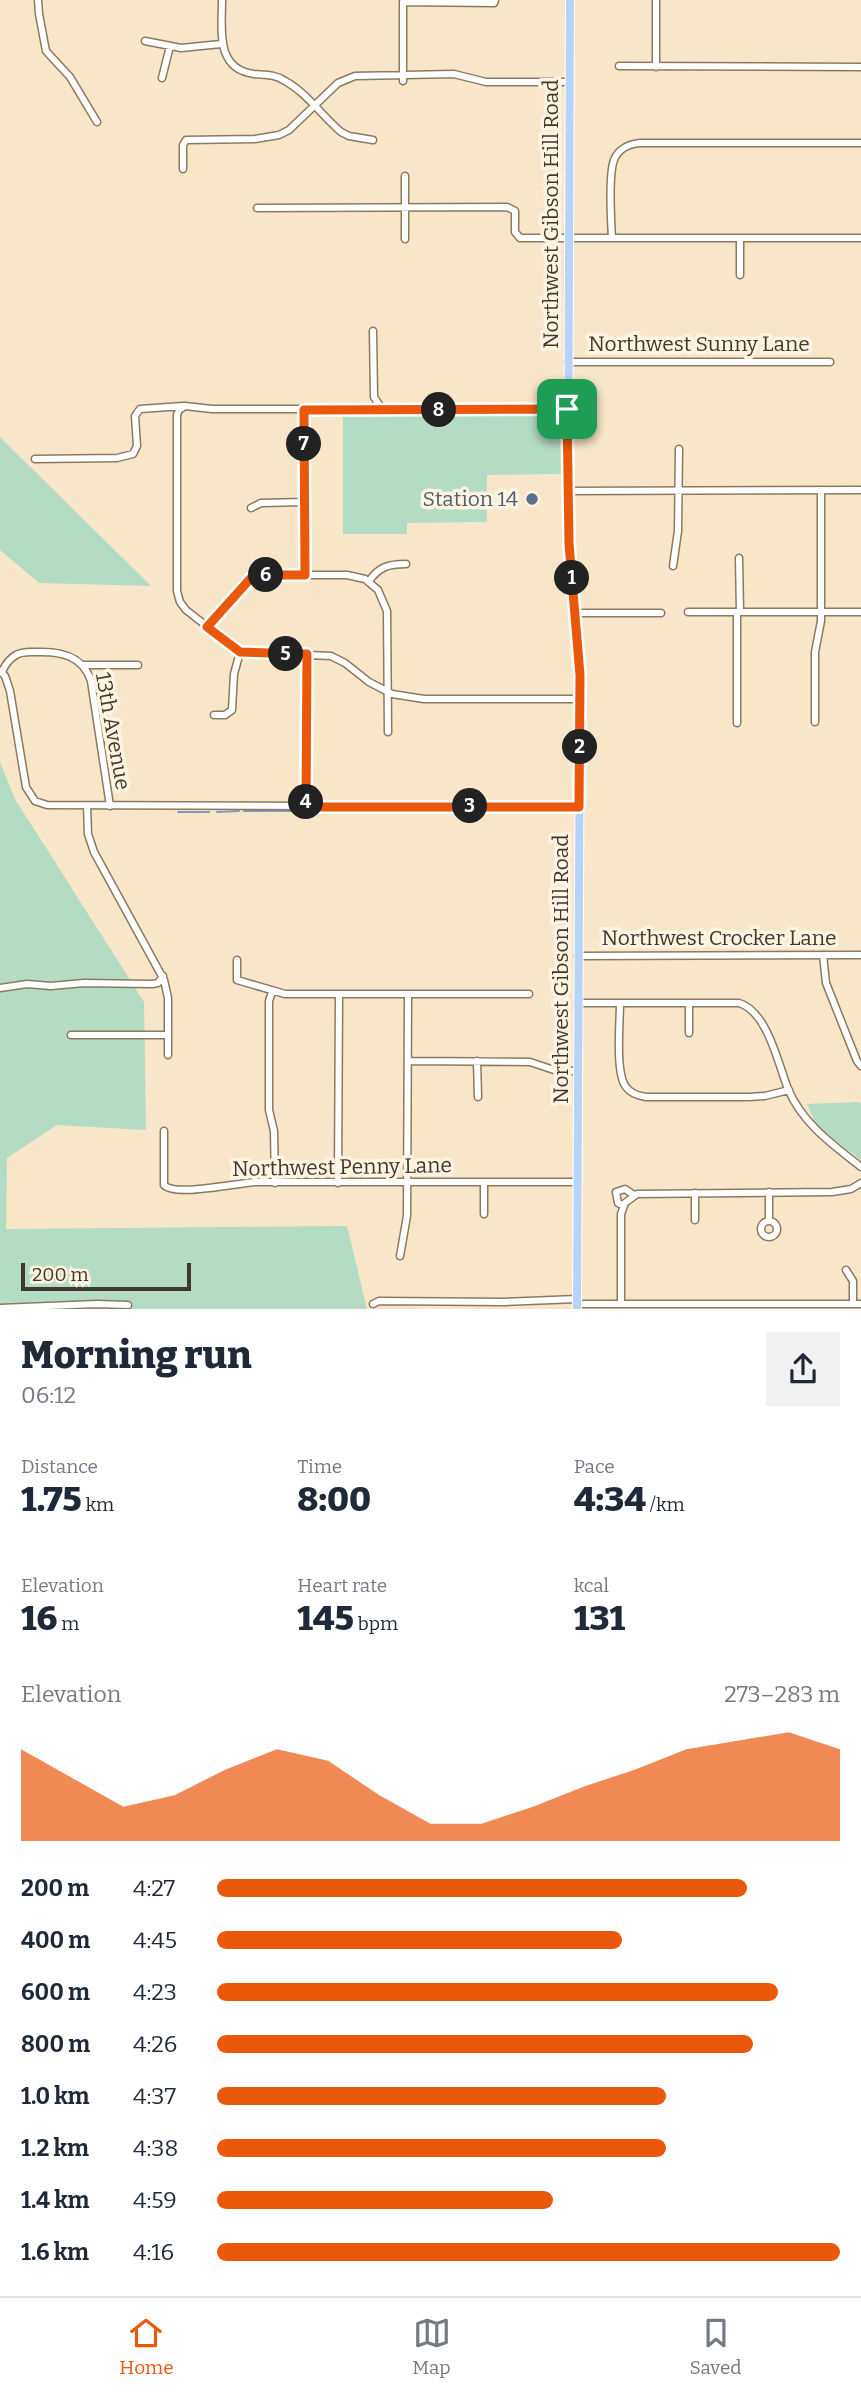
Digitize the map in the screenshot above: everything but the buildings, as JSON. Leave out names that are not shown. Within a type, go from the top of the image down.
[{"type":"main road","name":"Northwest Gibson Hill Road","points":[[570,0],[567,491],[580,699],[577,1304]]},
{"type":"street","points":[[38,0],[46,51],[70,77],[97,122]]},
{"type":"street","points":[[222,0],[222,44],[226,58],[241,71],[281,78],[346,134],[373,140]]},
{"type":"street","points":[[403,77],[403,2],[494,3],[495,0]]},
{"type":"street","points":[[656,0],[656,67]]},
{"type":"street","points":[[145,41],[191,49],[222,44]]},
{"type":"street","points":[[162,78],[170,46]]},
{"type":"street","points":[[619,66],[861,67]]},
{"type":"street","points":[[183,169],[183,145],[186,140],[272,137],[289,130],[345,79],[366,75],[454,75],[486,82],[568,82]]},
{"type":"street","points":[[612,238],[612,167],[616,155],[626,146],[640,143],[861,143]]},
{"type":"street","points":[[405,176],[405,239]]},
{"type":"street","points":[[257,208],[507,207],[515,211],[515,232],[520,238],[861,238]]},
{"type":"street","points":[[740,239],[740,275]]},
{"type":"street","points":[[373,331],[374,397],[382,410]]},
{"type":"street","name":"Northwest Sunny Lane","points":[[568,362],[830,362]]},
{"type":"street","points":[[35,459],[117,458],[134,454],[137,446],[135,416],[141,409],[185,406],[304,410],[567,409]]},
{"type":"street","points":[[185,406],[177,415],[177,591],[184,608],[240,652],[321,654],[338,659],[369,682],[401,696],[424,699],[580,699]]},
{"type":"street","points":[[304,410],[305,575]]},
{"type":"street","points":[[673,566],[678,531],[679,449]]},
{"type":"street","points":[[815,722],[816,652],[821,611],[821,489]]},
{"type":"street","points":[[567,491],[861,490]]},
{"type":"street","points":[[251,508],[261,503],[304,502]]},
{"type":"street","points":[[737,723],[739,558]]},
{"type":"street","points":[[369,581],[384,566],[406,564]]},
{"type":"street","points":[[207,627],[251,578],[262,575],[347,575],[369,581],[379,590],[386,606],[388,732]]},
{"type":"street","points":[[688,612],[861,612]]},
{"type":"street","points":[[576,613],[661,613]]},
{"type":"street","points":[[138,665],[82,664],[58,652],[28,652],[12,658],[1,671],[10,691],[23,774],[29,794],[35,800],[47,805],[87,806],[579,807]]},
{"type":"street","points":[[214,715],[225,715],[232,710],[234,674],[240,652]]},
{"type":"street","points":[[306,807],[307,654]]},
{"type":"street","name":"13th Avenue","points":[[82,664],[91,681],[110,806]]},
{"type":"street","points":[[87,806],[88,834],[94,852],[163,976],[168,998],[167,1055]]},
{"type":"street","points":[[823,955],[826,983],[861,1066]]},
{"type":"street","name":"Northwest Crocker Lane","points":[[578,956],[861,955]]},
{"type":"street","points":[[237,960],[237,980],[272,992],[528,994]]},
{"type":"street","points":[[0,988],[38,984],[152,984],[158,983],[163,976]]},
{"type":"street","points":[[272,992],[269,1002],[269,1110],[274,1131],[275,1182]]},
{"type":"street","points":[[338,1183],[339,994]]},
{"type":"street","points":[[400,1255],[407,1216],[408,994]]},
{"type":"street","points":[[578,1003],[738,1003],[753,1010],[762,1022],[802,1115],[812,1127],[861,1167]]},
{"type":"street","points":[[620,1003],[621,1074],[630,1091],[646,1097],[749,1097],[789,1090]]},
{"type":"street","points":[[689,1003],[689,1033]]},
{"type":"street","points":[[71,1035],[168,1035]]},
{"type":"street","points":[[409,1061],[530,1062],[557,1071],[578,1071]]},
{"type":"street","points":[[477,1061],[478,1097]]},
{"type":"street","name":"Northwest Penny Lane","points":[[164,1130],[164,1185],[169,1189],[210,1189],[236,1183],[275,1182],[577,1182]]},
{"type":"street","points":[[484,1183],[484,1214]]},
{"type":"street","points":[[621,1304],[621,1220],[629,1200],[641,1193],[845,1191],[861,1183]]},
{"type":"street","points":[[768,1192],[769,1221]]},
{"type":"street","points":[[695,1193],[695,1220]]},
{"type":"street","points":[[373,1304],[379,1301],[857,1304],[853,1282],[846,1270]]},
{"type":"street","points":[[0,1308],[128,1305]]},
{"type":"green space","points":[[343,412],[563,413],[562,474],[487,475],[487,522],[407,523],[407,534],[343,534]]},
{"type":"green space","points":[[0,437],[151,586],[39,583],[0,550]]},
{"type":"green space","points":[[0,762],[15,799],[144,1002],[146,1130],[57,1125],[7,1158],[6,1229],[347,1226],[367,1309],[0,1309]]},
{"type":"green space","points":[[807,1104],[861,1104],[861,1160],[817,1127]]},
{"type":"waterway","points":[[363,811],[398,810]]},
{"type":"waterway","points":[[409,810],[448,810]]},
{"type":"waterway","points":[[458,810],[525,811]]},
{"type":"waterway","points":[[217,812],[239,811]]},
{"type":"waterway","points":[[244,811],[292,811]]},
{"type":"waterway","points":[[311,811],[328,811]]},
{"type":"waterway","points":[[338,811],[354,811]]},
{"type":"waterway","points":[[535,811],[542,811]]},
{"type":"waterway","points":[[551,811],[565,811]]},
{"type":"waterway","points":[[178,812],[209,812]]},
{"type":"place","name":"Station 14","points":[[532,499]]},
{"type":"route","points":[[567,409],[569,544],[580,675],[579,807],[306,807],[307,654],[240,652],[207,627],[248,580],[256,575],[305,575],[304,410],[567,409]]}]
